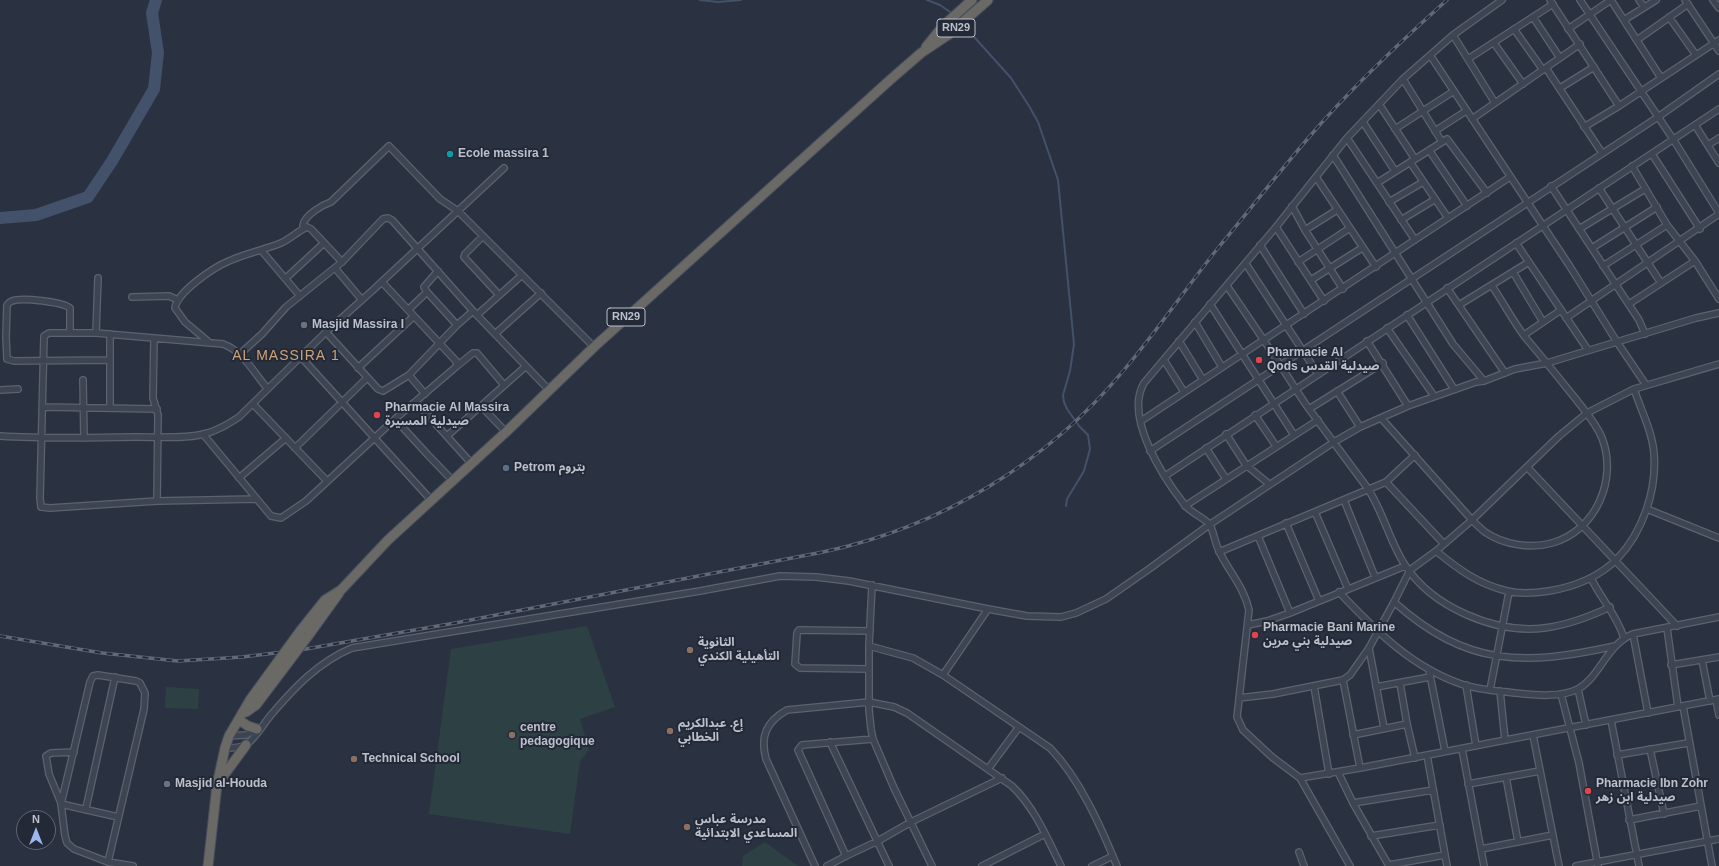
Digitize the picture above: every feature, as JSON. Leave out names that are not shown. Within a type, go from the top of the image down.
[{"type":"highway","name":"RN29","points":[[921,53],[943,26],[972,0]]},
{"type":"highway","name":"RN29","points":[[208,866],[217,785],[229,736],[242,716],[256,705],[277,669],[304,633],[332,604],[341,590],[388,540],[506,432],[594,347],[921,53],[948,35],[988,0]]},
{"type":"highway","points":[[242,716],[248,726],[260,727]]},
{"type":"highway","points":[[217,785],[246,745]]},
{"type":"street","points":[[1350,866],[1300,778],[1242,730],[1237,717],[1248,625],[1249,610],[1247,600],[1240,585],[1219,552],[1209,525],[1185,506],[1150,451],[1141,421],[1138,401],[1139,391],[1210,304],[1246,264],[1333,155],[1402,79],[1453,35],[1502,0]]},
{"type":"street","points":[[1566,318],[1647,262],[1700,229],[1719,214],[1673,139],[1580,0]]},
{"type":"street","points":[[1568,29],[1611,0],[1661,78]]},
{"type":"street","points":[[1639,0],[1644,7]]},
{"type":"street","points":[[1624,20],[1656,0]]},
{"type":"street","points":[[1713,0],[1719,8]]},
{"type":"street","points":[[1468,59],[1533,17],[1552,2],[1619,106]]},
{"type":"street","points":[[1637,40],[1669,17],[1686,2],[1716,42],[1719,52]]},
{"type":"street","points":[[1533,17],[1560,58]]},
{"type":"street","points":[[1669,17],[1696,56]]},
{"type":"street","points":[[1514,29],[1560,88],[1602,153]]},
{"type":"street","points":[[1453,35],[1495,103]]},
{"type":"street","points":[[1584,127],[1619,106],[1716,42]]},
{"type":"street","points":[[1494,43],[1523,84]]},
{"type":"street","points":[[1472,119],[1580,44]]},
{"type":"street","points":[[1430,55],[1528,202],[1542,226],[1646,385]]},
{"type":"street","points":[[1560,88],[1594,67]]},
{"type":"street","points":[[1150,451],[1658,117],[1719,74]]},
{"type":"street","points":[[1402,79],[1442,142]]},
{"type":"street","points":[[1395,129],[1454,91]]},
{"type":"street","points":[[1379,104],[1415,159]]},
{"type":"street","points":[[1165,476],[1226,434],[1719,109]]},
{"type":"street","points":[[1435,131],[1466,111]]},
{"type":"street","points":[[1363,122],[1395,172]]},
{"type":"street","points":[[1695,125],[1719,163]]},
{"type":"street","points":[[1348,138],[1415,240]]},
{"type":"street","points":[[1708,145],[1719,138]]},
{"type":"street","points":[[1377,183],[1447,139],[1487,193]]},
{"type":"street","points":[[304,228],[304,220],[322,206],[332,202],[389,146],[440,199],[458,211],[484,236],[594,347]]},
{"type":"street","points":[[1429,150],[1467,206]]},
{"type":"street","points":[[1652,154],[1700,229]]},
{"type":"street","points":[[1333,155],[1411,280],[1454,344],[1484,381]]},
{"type":"street","points":[[1410,162],[1434,200],[1448,218]]},
{"type":"street","points":[[1632,166],[1645,189],[1680,242],[1695,261],[1719,299]]},
{"type":"street","points":[[0,436],[42,439],[158,437],[203,434],[229,423],[239,417],[326,332],[418,249],[504,168]]},
{"type":"street","points":[[1316,177],[1376,267]]},
{"type":"street","points":[[1141,421],[1343,289],[1510,177]]},
{"type":"street","points":[[1389,202],[1423,182]]},
{"type":"street","points":[[1551,186],[1629,304],[1639,320],[1645,334]]},
{"type":"street","points":[[1599,188],[1661,283]]},
{"type":"street","points":[[1579,229],[1645,189]]},
{"type":"street","points":[[1401,220],[1434,200]]},
{"type":"street","points":[[1292,206],[1305,230],[1343,289]]},
{"type":"street","points":[[1592,248],[1657,207]]},
{"type":"street","points":[[1305,230],[1337,210]]},
{"type":"street","points":[[240,354],[262,334],[286,307],[342,262],[385,218],[392,220],[475,313],[525,367],[549,390]]},
{"type":"street","points":[[1603,266],[1668,224]]},
{"type":"street","points":[[210,343],[185,322],[176,311],[176,306],[178,300],[186,291],[210,272],[230,260],[283,242],[307,227],[312,229],[342,262]]},
{"type":"street","points":[[1276,227],[1324,301]]},
{"type":"street","points":[[1298,262],[1350,228]]},
{"type":"street","points":[[484,236],[465,254],[464,257],[499,295]]},
{"type":"street","points":[[286,278],[324,243]]},
{"type":"street","points":[[1516,243],[1588,350]]},
{"type":"street","points":[[1260,245],[1304,314]]},
{"type":"street","points":[[1311,280],[1362,248]]},
{"type":"street","points":[[261,250],[300,296]]},
{"type":"street","points":[[1629,304],[1695,261]]},
{"type":"street","points":[[1459,305],[1529,262]]},
{"type":"street","points":[[1246,264],[1318,374]]},
{"type":"street","points":[[335,268],[362,300]]},
{"type":"street","points":[[438,271],[424,286],[427,292],[457,325]]},
{"type":"street","points":[[1513,272],[1543,322]]},
{"type":"street","points":[[326,332],[367,378],[378,389],[383,391],[409,375],[457,325],[499,295],[522,275]]},
{"type":"street","points":[[96,333],[98,278]]},
{"type":"street","points":[[382,282],[440,344],[456,362],[457,366]]},
{"type":"street","points":[[1226,286],[1281,365],[1309,409],[1369,490],[1407,568],[1418,582],[1447,605],[1466,615],[1502,626],[1543,628],[1588,617],[1610,607]]},
{"type":"street","points":[[1382,419],[1472,520],[1485,532],[1502,541],[1521,545],[1537,546],[1553,543],[1565,538],[1583,526],[1593,514],[1602,499],[1608,466],[1607,452],[1602,436],[1587,413],[1524,335],[1492,286]]},
{"type":"street","points":[[1447,288],[1504,373]]},
{"type":"street","points":[[408,310],[427,292]]},
{"type":"street","points":[[495,334],[540,293]]},
{"type":"street","points":[[132,297],[169,296],[178,300]]},
{"type":"street","points":[[70,333],[69,307],[58,303],[13,300],[10,302],[6,310],[7,359],[10,361],[110,360]]},
{"type":"street","points":[[1210,304],[1294,435]]},
{"type":"street","points":[[1524,335],[1561,310]]},
{"type":"street","points":[[225,748],[246,745],[284,699],[316,669],[335,656],[352,648],[700,591],[780,576],[816,577],[872,586],[988,610],[1044,617],[1060,617],[1076,613],[1106,599],[1269,484],[1360,427],[1434,396],[1476,382],[1484,381],[1504,373],[1546,363],[1696,318],[1719,313]]},
{"type":"street","points":[[1406,315],[1454,389]]},
{"type":"street","points":[[358,368],[414,317]]},
{"type":"street","points":[[1195,322],[1222,367]]},
{"type":"street","points":[[1387,328],[1434,396]]},
{"type":"street","points":[[256,499],[158,501],[50,508],[41,507],[43,345],[45,335],[96,333],[223,344],[231,347],[240,354],[267,388]]},
{"type":"street","points":[[110,334],[110,408]]},
{"type":"street","points":[[154,338],[153,398],[157,409],[158,501]]},
{"type":"street","points":[[1179,341],[1203,380]]},
{"type":"street","points":[[1367,341],[1383,363],[1408,406]]},
{"type":"street","points":[[203,434],[271,516],[281,518],[299,507],[395,419],[473,353],[477,353],[504,385]]},
{"type":"street","points":[[301,357],[431,500]]},
{"type":"street","points":[[1164,360],[1184,392]]},
{"type":"street","points":[[1309,409],[1383,363]]},
{"type":"street","points":[[1248,625],[1267,621],[1290,613],[1375,577],[1407,568],[1436,551],[1472,520],[1559,436],[1587,413],[1634,389],[1718,366]]},
{"type":"street","points":[[447,436],[525,367]]},
{"type":"street","points":[[409,375],[425,394]]},
{"type":"street","points":[[295,448],[367,378]]},
{"type":"street","points":[[83,380],[84,438]]},
{"type":"street","points":[[0,390],[18,389]]},
{"type":"street","points":[[1436,551],[1468,576],[1487,586],[1508,592],[1539,592],[1561,589],[1591,578],[1616,560],[1631,541],[1647,509],[1653,484],[1654,453],[1634,389]]},
{"type":"street","points":[[1337,391],[1360,427]]},
{"type":"street","points":[[416,402],[471,463]]},
{"type":"street","points":[[253,404],[327,481]]},
{"type":"street","points":[[481,406],[506,432]]},
{"type":"street","points":[[42,407],[157,409]]},
{"type":"street","points":[[1255,415],[1276,446]]},
{"type":"street","points":[[395,419],[452,480]]},
{"type":"street","points":[[1185,506],[1246,465],[1318,420]]},
{"type":"street","points":[[1226,434],[1246,465],[1269,484]]},
{"type":"street","points":[[239,478],[286,438]]},
{"type":"street","points":[[1206,448],[1226,479]]},
{"type":"street","points":[[1219,552],[1386,482],[1415,455]]},
{"type":"street","points":[[1527,467],[1677,626]]},
{"type":"street","points":[[1386,482],[1444,544]]},
{"type":"street","points":[[1344,500],[1375,577]]},
{"type":"street","points":[[1647,509],[1719,538]]},
{"type":"street","points":[[1315,512],[1348,589]]},
{"type":"street","points":[[1286,523],[1319,601]]},
{"type":"street","points":[[1258,536],[1290,613]]},
{"type":"street","points":[[1239,698],[1343,680],[1350,675],[1369,648],[1394,602],[1407,568]]},
{"type":"street","points":[[1591,578],[1598,594],[1610,607],[1620,626],[1624,638]]},
{"type":"street","points":[[872,586],[869,646],[869,720],[873,739],[894,788],[932,866]]},
{"type":"street","points":[[1339,592],[1377,632],[1429,670],[1466,685],[1490,690],[1524,694],[1561,694],[1578,689],[1589,678],[1614,646],[1624,638],[1633,634],[1719,617]]},
{"type":"street","points":[[1490,690],[1508,592]]},
{"type":"street","points":[[1394,602],[1425,628],[1453,642],[1496,657],[1517,659],[1543,658],[1574,654],[1614,646]]},
{"type":"street","points":[[943,675],[988,610]]},
{"type":"street","points":[[1667,628],[1671,665],[1701,806],[1712,866]]},
{"type":"street","points":[[869,669],[800,668],[795,664],[798,630],[870,631]]},
{"type":"street","points":[[1633,634],[1648,713]]},
{"type":"street","points":[[869,646],[913,658],[943,675],[1050,748],[1062,761],[1079,786],[1118,866]]},
{"type":"street","points":[[1369,648],[1384,728]]},
{"type":"street","points":[[1671,665],[1719,657]]},
{"type":"street","points":[[1702,660],[1719,715]]},
{"type":"street","points":[[1429,670],[1445,751]]},
{"type":"street","points":[[108,862],[145,698],[144,689],[140,683],[115,677],[98,675],[93,676],[90,682],[61,804],[62,822],[67,843],[74,849],[108,862],[133,866]]},
{"type":"street","points":[[86,808],[115,677]]},
{"type":"street","points":[[1376,687],[1430,677]]},
{"type":"street","points":[[1343,680],[1360,768]]},
{"type":"street","points":[[1400,683],[1415,758]]},
{"type":"street","points":[[1466,685],[1476,746]]},
{"type":"street","points":[[1314,686],[1329,774]]},
{"type":"street","points":[[1578,689],[1586,725]]},
{"type":"street","points":[[1500,691],[1506,740]]},
{"type":"street","points":[[1561,694],[1579,763],[1598,864]]},
{"type":"street","points":[[1300,778],[1329,774],[1445,751],[1570,729],[1715,700]]},
{"type":"street","points":[[815,866],[766,759],[764,747],[766,730],[777,715],[787,710],[869,702],[885,704],[906,713],[1002,778],[1023,797],[1045,834],[1061,866]]},
{"type":"street","points":[[1611,720],[1638,866]]},
{"type":"street","points":[[1353,735],[1407,724]]},
{"type":"street","points":[[229,736],[246,735],[260,727]]},
{"type":"street","points":[[988,769],[1019,727]]},
{"type":"street","points":[[1533,735],[1559,866]]},
{"type":"street","points":[[846,856],[798,750],[802,745],[873,739]]},
{"type":"street","points":[[830,742],[889,866]]},
{"type":"street","points":[[1617,755],[1688,743]]},
{"type":"street","points":[[1462,749],[1484,866]]},
{"type":"street","points":[[1650,749],[1664,814]]},
{"type":"street","points":[[61,804],[49,774],[46,756],[51,753],[74,752]]},
{"type":"street","points":[[1427,755],[1447,866]]},
{"type":"street","points":[[1468,784],[1540,771]]},
{"type":"street","points":[[1338,772],[1352,803],[1389,865],[1445,855]]},
{"type":"street","points":[[1506,777],[1518,842]]},
{"type":"street","points":[[827,866],[878,841],[911,822],[1002,778]]},
{"type":"street","points":[[1352,803],[1433,790]]},
{"type":"street","points":[[61,804],[86,808],[118,817]]},
{"type":"street","points":[[1629,820],[1701,806]]},
{"type":"street","points":[[1371,836],[1440,825]]},
{"type":"street","points":[[982,866],[1045,834]]},
{"type":"street","points":[[1481,849],[1553,835]]},
{"type":"street","points":[[1576,866],[1598,864],[1636,854],[1719,839]]},
{"type":"street","points":[[1299,852],[1304,866]]},
{"type":"street","points":[[1092,866],[1113,856]]},
{"type":"green space","name":"centre pedagogique","points":[[587,626],[615,707],[580,719],[589,750],[580,761],[570,834],[429,814],[451,649]]},
{"type":"green space","points":[[166,687],[199,689],[198,709],[165,708]]},
{"type":"green space","points":[[765,842],[798,866],[742,866],[743,856]]},
{"type":"waterway","points":[[0,218],[36,215],[88,197],[112,161],[154,89],[158,53],[152,13],[156,0]]},
{"type":"waterway","points":[[700,0],[718,2],[741,0]]},
{"type":"waterway","points":[[927,0],[940,5],[953,14]]},
{"type":"waterway","points":[[967,29],[1011,78],[1029,106],[1038,122],[1058,180],[1074,344],[1070,371],[1063,395],[1067,409],[1079,426],[1088,435],[1090,449],[1084,471],[1067,499],[1066,506]]},
{"type":"railway","points":[[0,636],[102,653],[178,661],[242,657],[300,650],[455,623],[823,552],[867,541],[909,526],[950,508],[989,486],[1026,462],[1061,434],[1094,403],[1124,370],[1160,325],[1194,278],[1310,136],[1342,100],[1376,66],[1447,0]]},
{"type":"place","name":"Ecole massira 1","points":[[450,154]]},
{"type":"place","name":"Masjid Massira I","points":[[304,325]]},
{"type":"place","name":"Pharmacie Al Qods صيدلية القدس","points":[[1259,360]]},
{"type":"place","name":"Pharmacie Al Massira صيدلية المسيرة","points":[[377,415]]},
{"type":"place","name":"Petrom بتروم","points":[[506,468]]},
{"type":"place","name":"Pharmacie Bani Marine صيدلية بني مرين","points":[[1255,635]]},
{"type":"place","name":"الثانوية التأهيلية الكندي","points":[[690,650]]},
{"type":"place","name":"إع. عبدالكريم الخطابي","points":[[670,731]]},
{"type":"place","name":"centre pedagogique","points":[[512,735]]},
{"type":"place","name":"Technical School","points":[[354,759]]},
{"type":"place","name":"Masjid al-Houda","points":[[167,784]]},
{"type":"place","name":"Pharmacie Ibn Zohr صيدلية ابن زهر","points":[[1588,791]]},
{"type":"place","name":"مدرسة عباس المساعدي الابتدائية","points":[[687,827]]},
{"type":"district","name":"AL MASSIRA 1","points":[[286,356]]}]
